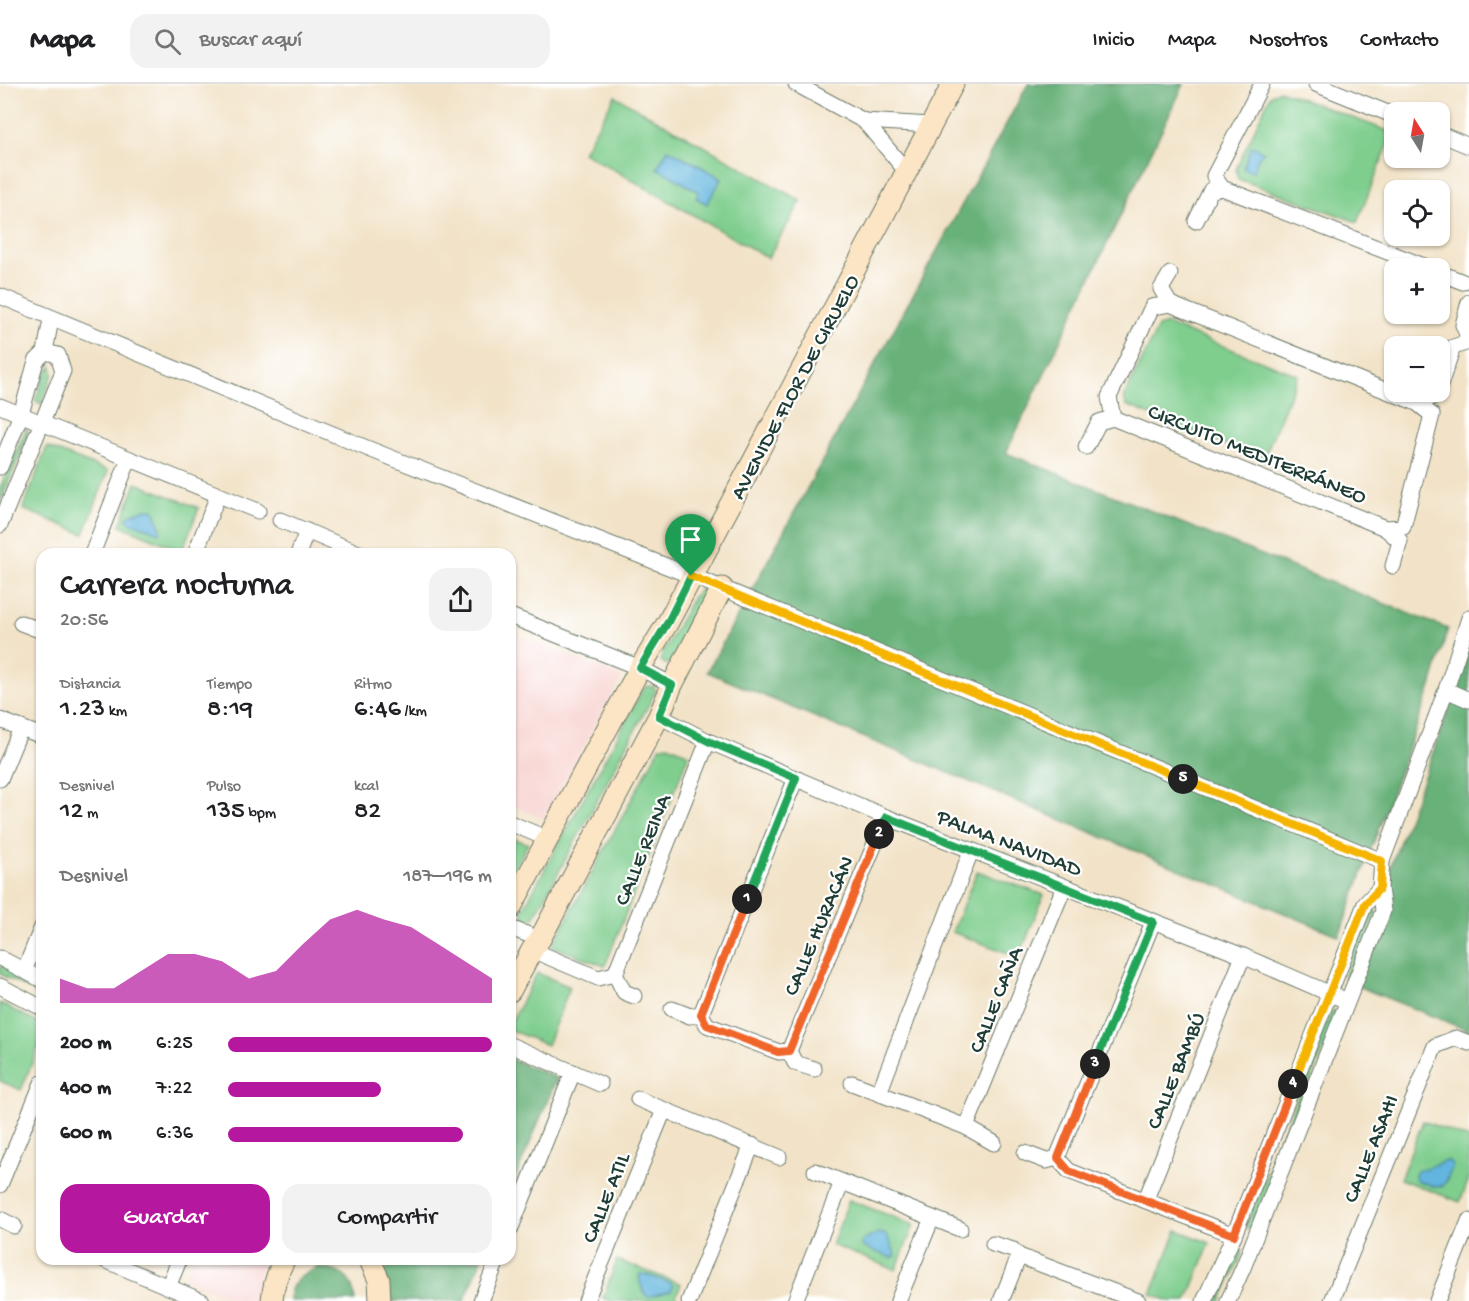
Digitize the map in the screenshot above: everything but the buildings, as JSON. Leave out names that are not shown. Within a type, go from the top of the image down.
[{"type":"main road","name":"AVENIDE FLOR DE CIRUELO","points":[[516,898],[640,668],[668,622],[953,84]]},
{"type":"main road","points":[[516,980],[659,716],[672,685],[722,588]]},
{"type":"main road","points":[[272,1301],[273,1286],[281,1265]]},
{"type":"main road","points":[[372,1265],[379,1280],[380,1301]]},
{"type":"street","points":[[796,84],[864,121],[907,172]]},
{"type":"street","points":[[1222,188],[1214,176],[1262,84]]},
{"type":"street","points":[[1316,84],[1384,112]]},
{"type":"street","points":[[864,121],[931,124]]},
{"type":"street","points":[[1450,138],[1469,146]]},
{"type":"street","points":[[1196,221],[1211,190],[1222,188],[1403,258]]},
{"type":"street","points":[[1170,274],[1161,289],[1170,304],[1417,403]]},
{"type":"street","points":[[1450,276],[1466,281],[1469,300],[1463,325],[1469,341],[1453,347],[1450,356]]},
{"type":"street","points":[[0,296],[369,449],[722,588],[1382,861]]},
{"type":"street","name":"CIRCUITO MEDITERRÁNEO","points":[[1113,418],[1109,397],[1152,307],[1170,304]]},
{"type":"street","points":[[0,466],[21,414],[36,361],[45,352],[51,319]]},
{"type":"street","points":[[0,525],[63,371],[58,355],[45,352]]},
{"type":"street","name":"CIRCUITO MEDITERRÁNEO","points":[[1385,528],[1403,527],[1432,415],[1417,403]]},
{"type":"street","points":[[3,407],[258,511]]},
{"type":"street","name":"CIRCUITO MEDITERRÁNEO","points":[[1086,447],[1099,422],[1113,418],[1385,528],[1400,541],[1393,566]]},
{"type":"street","points":[[94,548],[129,459]]},
{"type":"street","points":[[197,548],[218,495]]},
{"type":"street","points":[[280,520],[347,548]]},
{"type":"street","points":[[300,548],[307,531]]},
{"type":"street","points":[[516,618],[640,668],[672,685]]},
{"type":"street","points":[[1228,1301],[1282,1171],[1383,911],[1380,888],[1382,861],[1446,690],[1469,618]]},
{"type":"street","points":[[21,623],[36,629]]},
{"type":"street","points":[[1446,690],[1469,700]]},
{"type":"street","name":"PALMA NAVIDAD","points":[[659,716],[708,741],[886,817],[1243,956],[1347,1001]]},
{"type":"street","points":[[0,720],[36,734]]},
{"type":"street","points":[[0,779],[21,728]]},
{"type":"street","name":"CALLE REINA","points":[[615,974],[708,741]]},
{"type":"street","points":[[701,1014],[796,778]]},
{"type":"street","name":"CALLE HURACÁN","points":[[789,1051],[886,817]]},
{"type":"street","points":[[516,826],[548,839]]},
{"type":"street","points":[[879,1093],[971,851]]},
{"type":"street","name":"CALLE CAÑA","points":[[966,1127],[1064,887]]},
{"type":"street","points":[[1204,1301],[1234,1235],[1365,904],[1380,888]]},
{"type":"street","points":[[1058,1158],[1153,922]]},
{"type":"street","points":[[516,932],[598,978],[615,974],[624,992],[634,996]]},
{"type":"street","points":[[25,969],[36,942]]},
{"type":"street","name":"CALLE BAMBÚ","points":[[1146,1199],[1243,956]]},
{"type":"street","points":[[0,958],[36,976]]},
{"type":"street","points":[[0,986],[36,1005]]},
{"type":"street","points":[[672,1009],[690,1016],[701,1014]]},
{"type":"street","points":[[701,1014],[707,1025],[778,1052],[789,1051],[795,1063],[814,1069]]},
{"type":"street","name":"CALLE ASAHI","points":[[1332,1301],[1435,1046],[1456,1038],[1469,1043]]},
{"type":"street","points":[[516,1048],[600,1084]]},
{"type":"street","points":[[516,1215],[573,1072]]},
{"type":"street","points":[[852,1083],[966,1127],[994,1143]]},
{"type":"street","points":[[0,1185],[36,1098]]},
{"type":"street","points":[[638,1099],[779,1157]]},
{"type":"street","name":"CALLE ATIL","points":[[586,1301],[664,1110]]},
{"type":"street","points":[[689,1301],[752,1145]]},
{"type":"street","points":[[1025,1153],[1046,1161],[1058,1158]]},
{"type":"street","points":[[1058,1158],[1069,1171],[1234,1235]]},
{"type":"street","points":[[814,1171],[960,1229]]},
{"type":"street","points":[[795,1301],[842,1182]]},
{"type":"street","points":[[898,1301],[932,1218]]},
{"type":"street","points":[[1437,1301],[1469,1221]]},
{"type":"street","points":[[993,1244],[1012,1250],[1019,1256],[1107,1295],[1138,1301]]},
{"type":"street","points":[[1001,1301],[1019,1256]]},
{"type":"street","points":[[116,1265],[202,1301]]},
{"type":"street","points":[[168,1287],[177,1265]]},
{"type":"street","points":[[481,1301],[495,1265]]},
{"type":"shaded area","points":[[516,635],[622,677],[544,819],[516,807]]},
{"type":"shaded area","points":[[190,1265],[263,1265],[256,1285],[254,1301],[236,1301],[184,1279]]},
{"type":"green space","points":[[1028,84],[1184,84],[1006,453],[1448,629],[1431,687],[1339,936],[707,672]]},
{"type":"green space","points":[[1279,90],[1384,130],[1384,155],[1357,222],[1238,179],[1236,169],[1270,96]]},
{"type":"green space","points":[[615,96],[801,201],[768,258],[583,152]]},
{"type":"green space","points":[[1166,324],[1298,375],[1263,460],[1126,405],[1124,397],[1158,327]]},
{"type":"green space","points":[[52,367],[53,374],[41,404],[35,401],[46,372]]},
{"type":"green space","points":[[27,427],[28,435],[0,503],[0,488]]},
{"type":"green space","points":[[47,447],[108,471],[84,534],[23,509]]},
{"type":"green space","points":[[136,483],[199,508],[183,548],[175,548],[120,525]]},
{"type":"green space","points":[[701,589],[707,592],[707,602],[672,664],[665,664],[660,660],[663,652],[693,597]]},
{"type":"green space","points":[[1469,647],[1469,1031],[1357,986],[1395,894],[1386,879],[1450,706]]},
{"type":"green space","points":[[647,686],[654,687],[656,691],[534,918],[528,920],[522,911],[642,691]]},
{"type":"green space","points":[[668,745],[689,754],[605,966],[552,946],[660,747]]},
{"type":"green space","points":[[516,839],[528,844],[516,865]]},
{"type":"green space","points":[[977,871],[1044,895],[1019,957],[952,932]]},
{"type":"green space","points":[[1372,910],[1377,913],[1350,978],[1346,979],[1345,975]]},
{"type":"green space","points":[[0,966],[36,986],[36,993],[0,974]]},
{"type":"green space","points":[[537,973],[570,987],[547,1045],[516,1032],[516,1013]]},
{"type":"green space","points":[[0,1003],[36,1022],[36,1053],[21,1090],[0,1081]]},
{"type":"green space","points":[[1334,1010],[1338,1014],[1252,1227],[1248,1230],[1246,1226],[1331,1012]]},
{"type":"green space","points":[[516,1061],[557,1078],[516,1177]]},
{"type":"green space","points":[[1423,1121],[1469,1139],[1469,1179],[1460,1202],[1400,1179]]},
{"type":"green space","points":[[849,1200],[914,1225],[896,1270],[832,1245]]},
{"type":"green space","points":[[1177,1230],[1210,1243],[1187,1301],[1169,1301],[1151,1294]]},
{"type":"green space","points":[[1241,1247],[1242,1254],[1221,1301],[1213,1301],[1235,1248]]},
{"type":"green space","points":[[617,1260],[681,1284],[674,1301],[610,1301],[603,1298]]},
{"type":"green space","points":[[389,1265],[479,1265],[464,1301],[390,1301],[385,1272]]},
{"type":"green space","points":[[319,1267],[345,1276],[352,1286],[355,1301],[290,1301],[294,1283]]},
{"type":"water","points":[[1252,146],[1264,152],[1259,156],[1253,172],[1243,168]]},
{"type":"water","points":[[668,149],[722,178],[707,204],[696,198],[699,192],[657,168]]},
{"type":"water","points":[[152,509],[155,512],[160,533],[129,522],[127,519],[129,515]]},
{"type":"water","points":[[1446,1161],[1453,1165],[1442,1186],[1435,1187],[1416,1180],[1417,1171]]},
{"type":"water","points":[[879,1233],[887,1235],[896,1256],[892,1258],[863,1247],[861,1244],[864,1240]]},
{"type":"water","points":[[640,1274],[671,1283],[673,1287],[671,1291],[648,1297],[641,1287]]},
{"type":"route","points":[[691,576],[1382,861],[1380,888],[1365,904],[1234,1235],[1069,1171],[1058,1158],[1153,922],[886,817],[789,1051],[778,1052],[707,1025],[701,1014],[796,778],[708,741],[659,716],[672,685],[640,668],[668,622],[691,576]]}]
